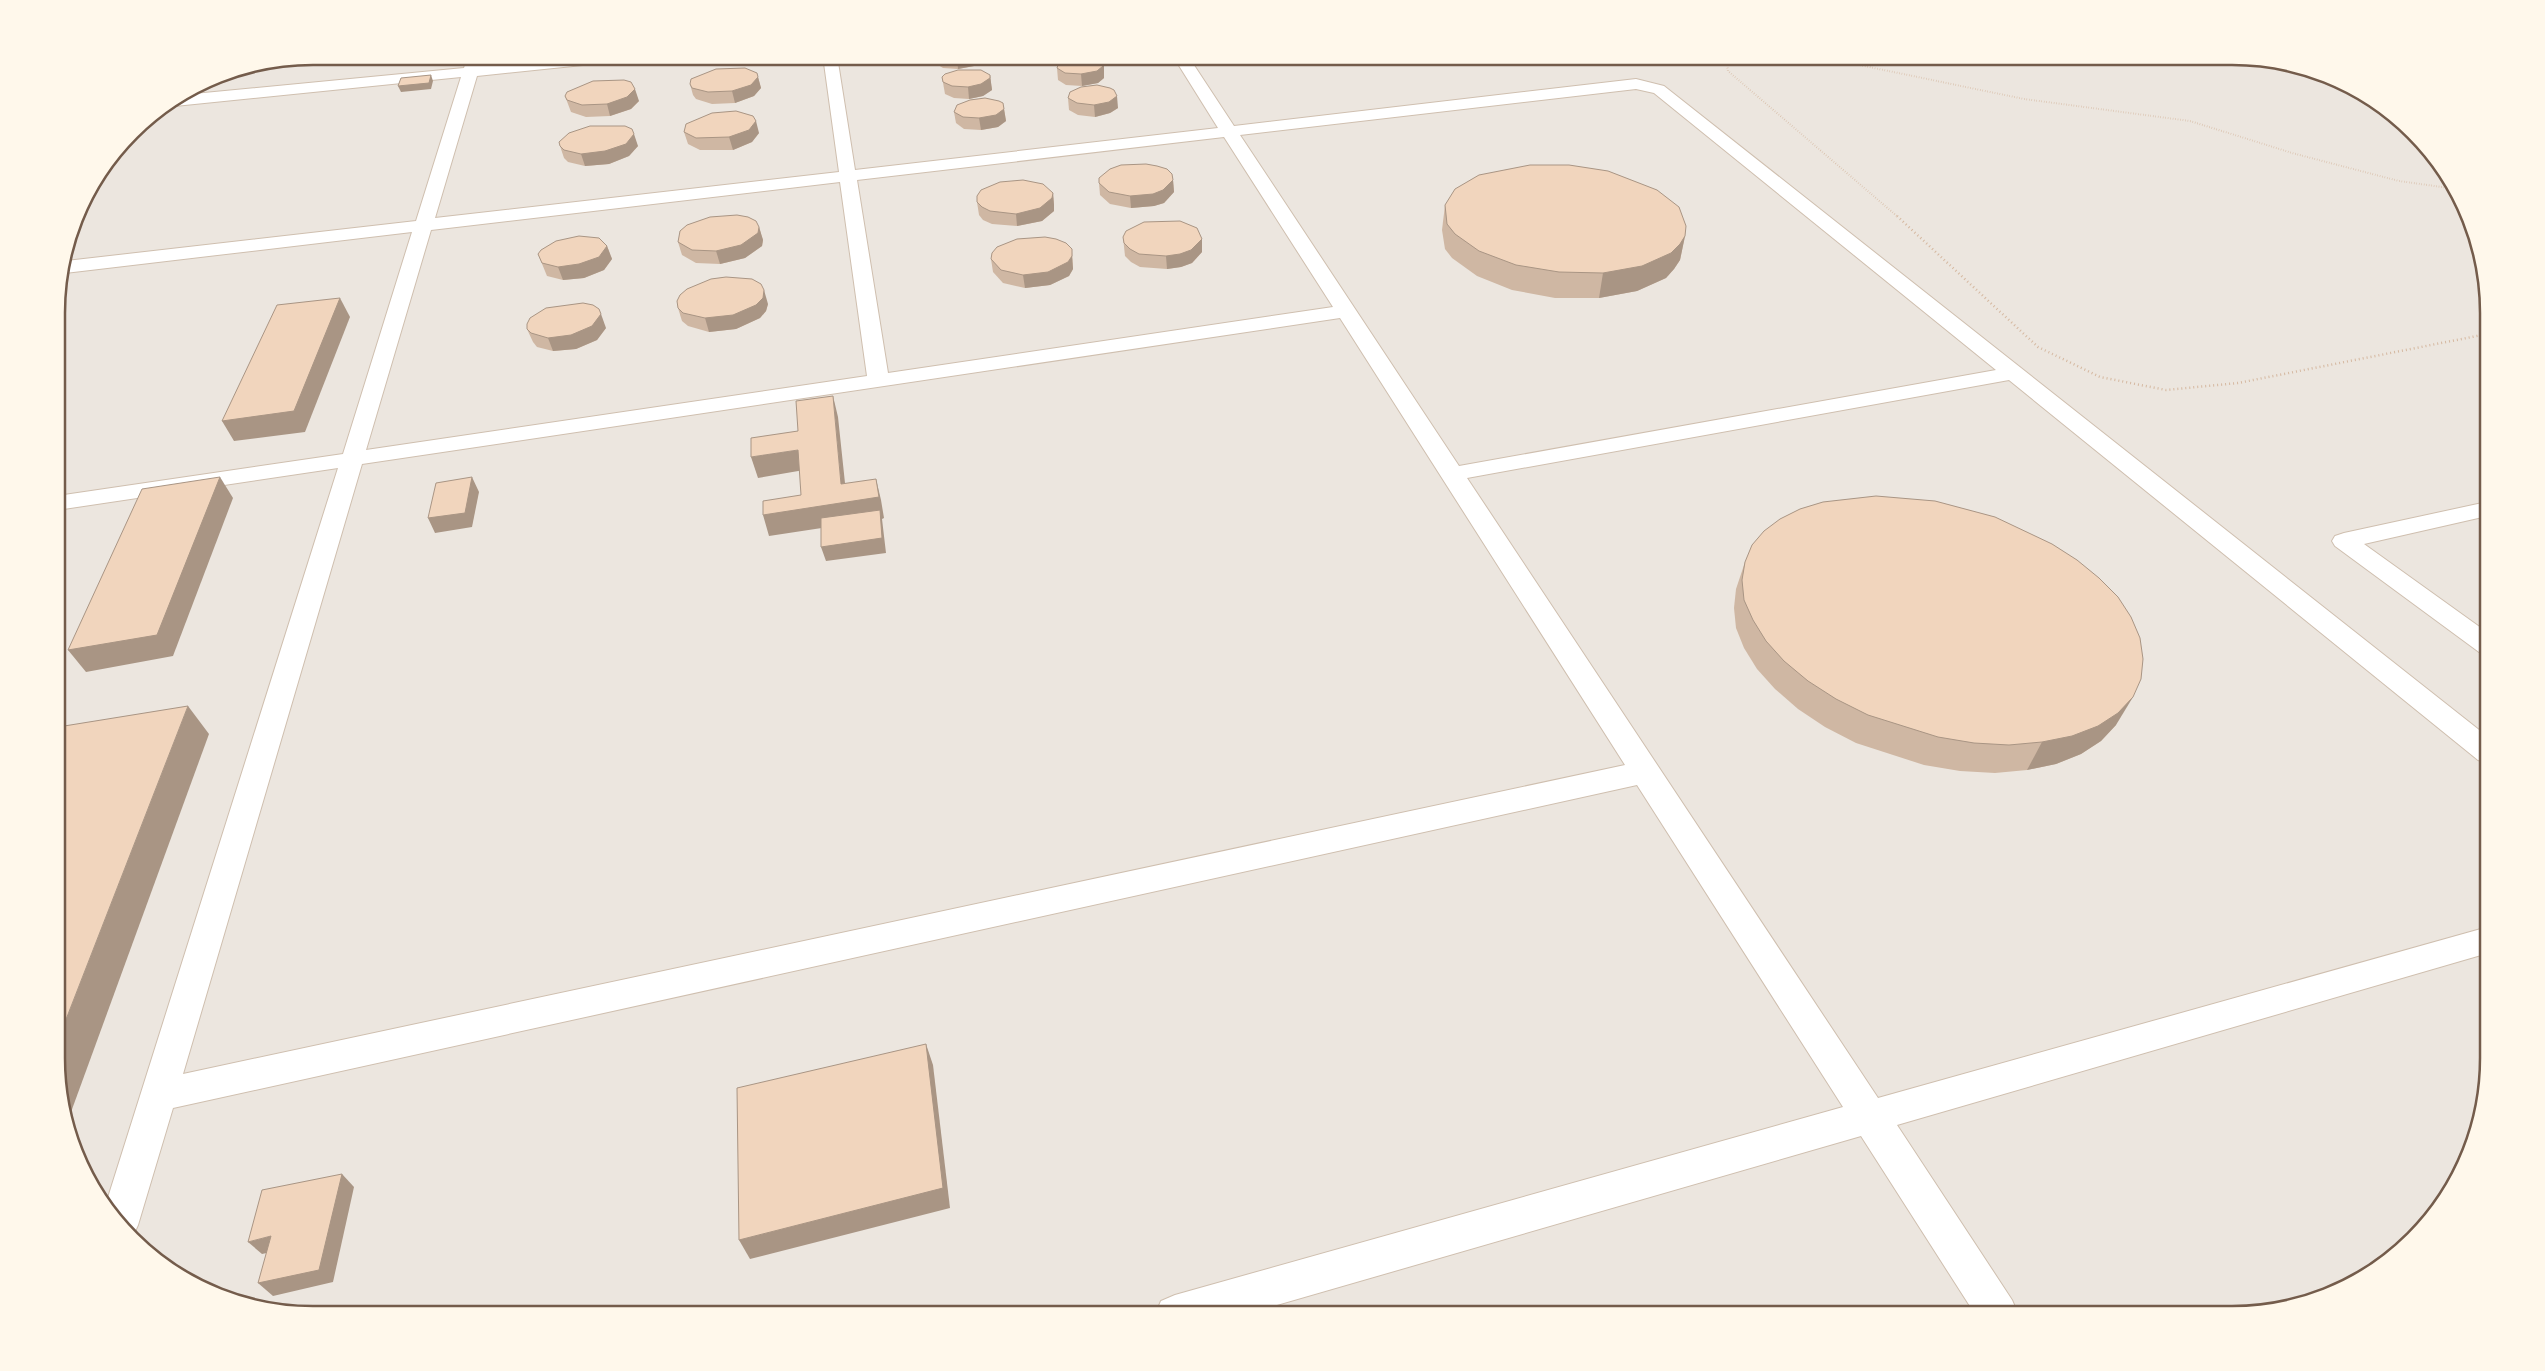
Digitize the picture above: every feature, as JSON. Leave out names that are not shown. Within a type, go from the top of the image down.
[{"type":"lane","points":[[187,99],[465,65]]},
{"type":"lane","points":[[122,1215],[473,65]]},
{"type":"lane","points":[[831,65],[878,380]]},
{"type":"lane","points":[[1186,65],[1993,1306]]},
{"type":"lane","points":[[70,266],[1636,84],[1659,88],[2480,747]]},
{"type":"lane","points":[[65,501],[1345,311]]},
{"type":"lane","points":[[1451,474],[2014,373]]},
{"type":"lane","points":[[2480,511],[2344,541],[2480,640]]},
{"type":"lane","points":[[159,1095],[1645,772]]},
{"type":"lane","points":[[1203,1306],[2480,942]]},
{"type":"path","points":[[1727,65],[1728,71],[1894,214],[2038,347],[2100,377],[2166,390],[2229,384],[2480,335]]},
{"type":"path","points":[[1860,65],[2024,99],[2190,121],[2292,153],[2399,181],[2447,189]]},
{"type":"shaded area","points":[[2232,65],[2264,67],[2296,73],[2327,84],[2356,98],[2383,116],[2407,138],[2438,175],[2454,203],[2467,233],[2478,281],[2480,313],[2480,1058],[2478,1090],[2472,1122],[2461,1153],[2447,1182],[2429,1209],[2407,1233],[2383,1255],[2356,1273],[2327,1287],[2296,1298],[2264,1304],[2232,1306],[313,1306],[281,1304],[249,1298],[218,1287],[189,1273],[162,1255],[138,1233],[107,1196],[91,1168],[78,1138],[67,1090],[65,1058],[65,313],[67,281],[73,249],[91,203],[116,162],[138,138],[175,107],[218,84],[249,73],[297,66]]},
{"type":"building","points":[[1058,65],[1104,65],[1097,71],[1081,74],[1065,73],[1057,68]]},
{"type":"building","points":[[745,68],[757,73],[758,77],[751,85],[732,91],[708,92],[692,88],[690,84],[691,79],[716,69]]},
{"type":"building","points":[[958,70],[981,70],[990,75],[990,78],[981,84],[968,87],[952,86],[943,82],[942,77],[945,74]]},
{"type":"building","points":[[431,75],[429,83],[398,86],[401,78]]},
{"type":"building","points":[[624,80],[631,82],[635,89],[627,97],[607,104],[582,105],[567,100],[565,96],[567,92],[593,81]]},
{"type":"building","points":[[1097,85],[1114,90],[1117,96],[1109,102],[1094,105],[1077,103],[1068,98],[1070,92],[1081,87]]},
{"type":"building","points":[[985,98],[1003,103],[1004,109],[996,115],[979,118],[963,117],[954,112],[957,105],[970,100]]},
{"type":"building","points":[[736,111],[753,116],[756,121],[749,130],[729,137],[696,138],[684,132],[686,124],[712,113]]},
{"type":"building","points":[[590,126],[625,126],[632,129],[634,134],[626,144],[605,151],[581,154],[564,150],[560,146],[559,142],[569,133]]},
{"type":"building","points":[[1146,164],[1167,169],[1172,174],[1173,180],[1163,190],[1153,194],[1130,196],[1109,192],[1099,183],[1099,178],[1110,169],[1121,165]]},
{"type":"building","points":[[1530,165],[1569,165],[1608,171],[1657,190],[1679,207],[1686,226],[1685,236],[1671,253],[1642,266],[1603,273],[1559,272],[1516,265],[1479,251],[1455,234],[1447,224],[1445,205],[1455,189],[1479,175]]},
{"type":"building","points":[[1023,180],[1043,184],[1053,193],[1052,198],[1040,208],[1016,214],[990,211],[977,202],[977,196],[981,190],[1000,182]]},
{"type":"building","points":[[737,215],[756,221],[759,227],[758,233],[741,245],[716,251],[692,250],[678,242],[680,231],[687,225],[710,217]]},
{"type":"building","points":[[1180,221],[1197,228],[1202,239],[1191,250],[1166,256],[1139,254],[1124,243],[1123,237],[1126,231],[1144,222]]},
{"type":"building","points":[[579,236],[599,238],[607,246],[599,257],[579,264],[558,267],[542,263],[538,254],[541,250],[556,241]]},
{"type":"building","points":[[1045,237],[1066,243],[1072,249],[1072,256],[1068,262],[1048,272],[1023,275],[1001,270],[991,259],[992,253],[997,247],[1017,239]]},
{"type":"building","points":[[726,277],[752,279],[761,284],[764,290],[763,298],[756,305],[733,315],[705,318],[683,313],[678,308],[677,301],[680,295],[687,289],[711,279]]},
{"type":"building","points":[[340,298],[294,411],[222,421],[277,305]]},
{"type":"building","points":[[583,303],[593,305],[599,309],[601,314],[592,326],[571,335],[548,338],[531,333],[527,329],[530,318],[546,308]]},
{"type":"building","points":[[833,396],[841,484],[876,479],[879,497],[763,515],[763,501],[801,495],[798,450],[751,457],[751,438],[798,431],[796,401]]},
{"type":"building","points":[[220,477],[157,635],[68,650],[142,489]]},
{"type":"building","points":[[472,477],[465,513],[428,518],[436,483]]},
{"type":"building","points":[[1876,496],[1935,501],[1995,517],[2052,544],[2077,560],[2118,597],[2131,617],[2140,638],[2143,659],[2141,679],[2133,697],[2118,713],[2098,726],[2072,736],[2042,742],[2009,745],[1974,743],[1938,737],[1868,715],[1836,699],[1808,681],[1784,661],[1766,641],[1753,620],[1744,600],[1742,580],[1745,562],[1752,545],[1764,531],[1780,519],[1800,509],[1823,502]]},
{"type":"building","points":[[880,510],[882,538],[821,547],[821,518]]},
{"type":"building","points":[[188,706],[65,1022],[65,726]]},
{"type":"building","points":[[926,1044],[943,1188],[739,1240],[737,1088]]},
{"type":"building","points":[[342,1174],[319,1270],[258,1283],[271,1236],[248,1242],[262,1190]]}]
